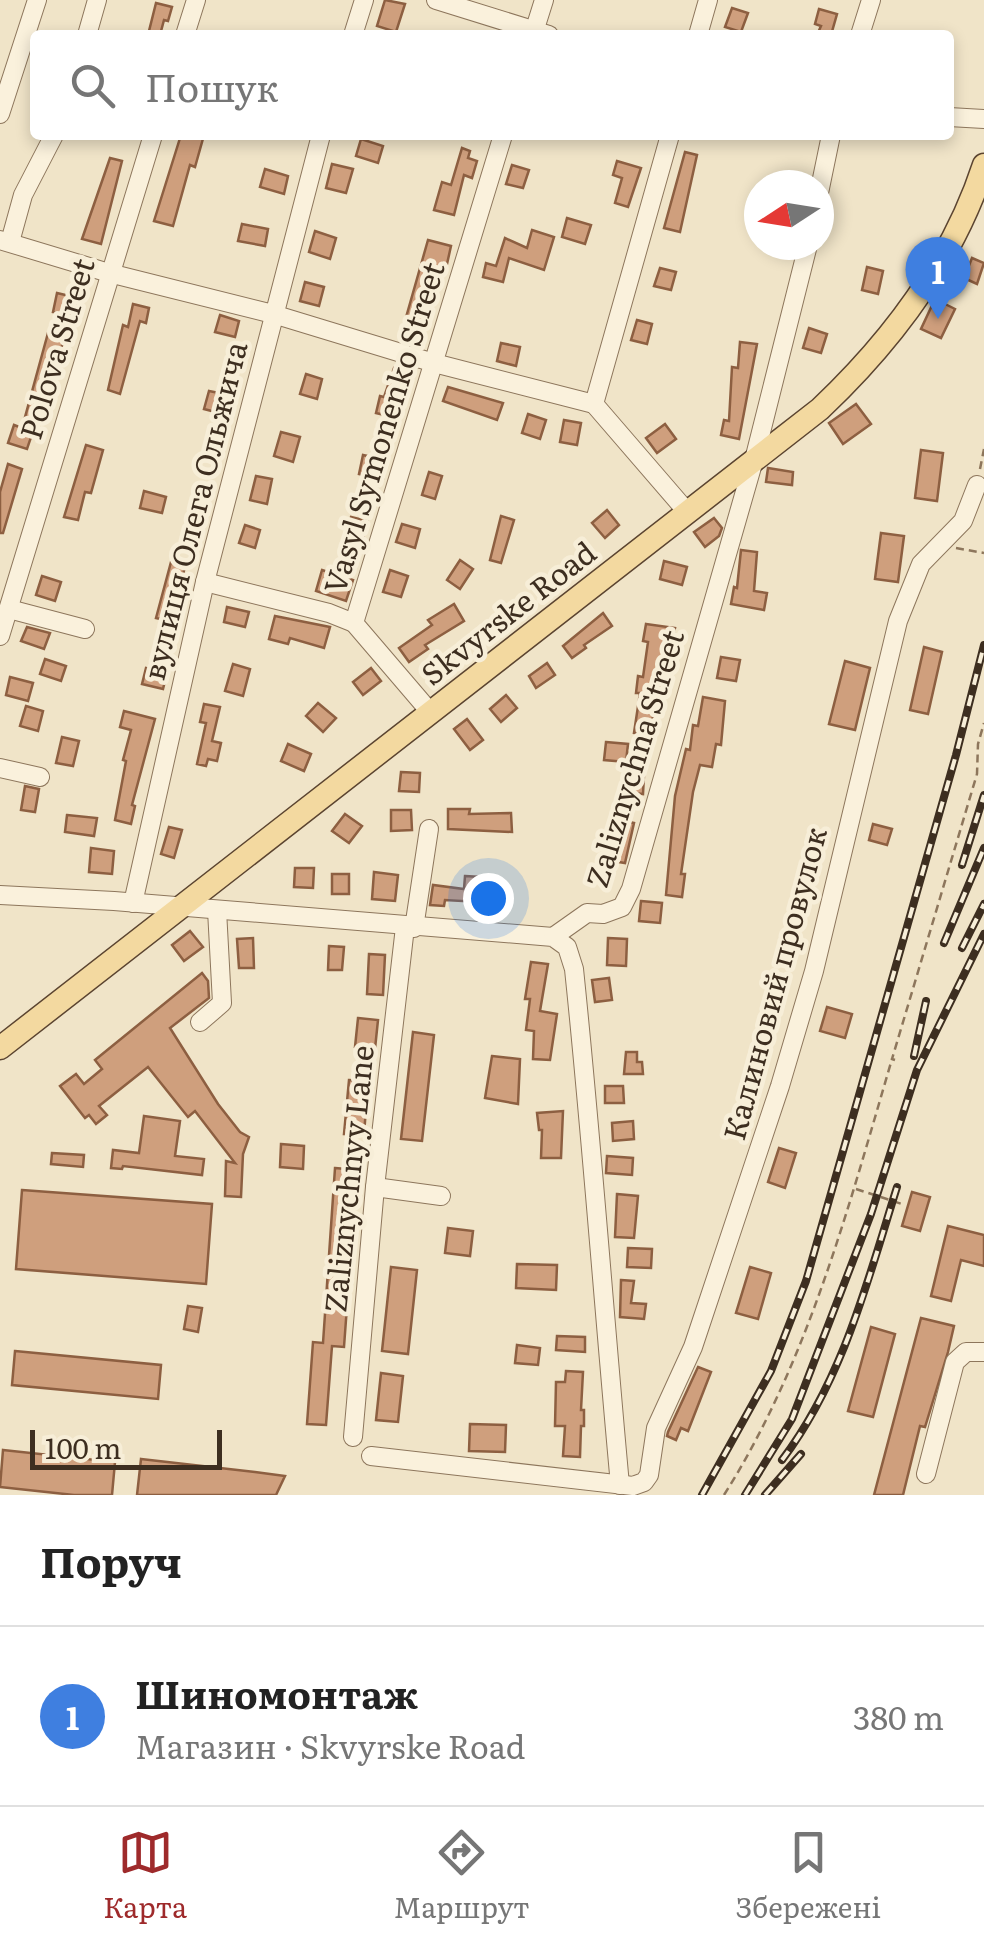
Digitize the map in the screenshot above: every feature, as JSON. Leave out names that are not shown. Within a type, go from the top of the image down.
[{"type":"main road","name":"Skvyrske Road","points":[[0,1048],[688,514],[834,396],[899,324],[944,256],[984,165]]},
{"type":"street","points":[[32,30],[36,0]]},
{"type":"street","points":[[88,30],[97,0]]},
{"type":"street","points":[[187,30],[196,0]]},
{"type":"street","points":[[354,30],[364,0]]},
{"type":"street","points":[[436,0],[530,30]]},
{"type":"street","points":[[539,30],[544,0]]},
{"type":"street","points":[[699,30],[708,0]]},
{"type":"street","points":[[861,30],[870,0]]},
{"type":"street","points":[[0,114],[29,49]]},
{"type":"street","points":[[954,117],[984,119]]},
{"type":"street","points":[[51,140],[5,241],[110,273],[273,314],[434,363],[594,404],[688,514]]},
{"type":"street","name":"Polova Street","points":[[0,636],[151,140]]},
{"type":"street","name":"вулиця Олега Ольжича","points":[[134,903],[205,582],[320,140]]},
{"type":"street","name":"Vasyl Symonenko Street","points":[[430,713],[354,624],[501,140]]},
{"type":"street","points":[[594,404],[669,140]]},
{"type":"street","points":[[824,170],[830,140]]},
{"type":"street","name":"Zaliznychna Street","points":[[552,938],[587,913],[603,914],[622,907],[631,889],[754,460],[804,260]]},
{"type":"street","name":"Калиновий провулок","points":[[620,1485],[633,1486],[649,1475],[656,1428],[693,1346],[731,1240],[814,971],[898,621],[921,564],[963,521],[977,485]]},
{"type":"street","points":[[205,582],[329,613],[354,624]]},
{"type":"street","points":[[8,609],[85,629]]},
{"type":"street","points":[[0,768],[40,777]]},
{"type":"street","name":"Zaliznychnyy Lane","points":[[354,1437],[376,1187],[409,928],[429,830]]},
{"type":"street","points":[[0,895],[183,906],[552,938],[567,947],[574,969],[620,1485],[371,1456]]},
{"type":"street","points":[[200,1022],[222,1003],[217,910]]},
{"type":"street","points":[[376,1187],[441,1196]]},
{"type":"street","points":[[926,1474],[955,1362],[966,1352],[984,1352]]},
{"type":"path","points":[[977,485],[984,448]]},
{"type":"path","points":[[940,544],[984,554]]},
{"type":"path","points":[[724,1495],[782,1390],[821,1293],[977,774],[978,744],[984,722]]},
{"type":"path","points":[[854,1189],[902,1204]]},
{"type":"building","points":[[385,0],[405,4],[397,30],[377,26]]},
{"type":"building","points":[[156,3],[172,7],[161,30],[149,30]]},
{"type":"building","points":[[732,8],[748,13],[742,30],[725,27]]},
{"type":"building","points":[[819,9],[837,14],[832,30],[819,30],[821,26],[815,24]]},
{"type":"building","points":[[179,140],[203,140],[195,167],[190,165],[173,226],[154,221]]},
{"type":"building","points":[[361,140],[383,146],[378,163],[356,156]]},
{"type":"building","points":[[462,148],[470,151],[468,158],[477,161],[472,178],[464,175],[454,215],[434,210],[442,182],[451,185]]},
{"type":"building","points":[[685,152],[697,155],[680,232],[664,228]]},
{"type":"building","points":[[110,158],[122,161],[101,244],[82,239]]},
{"type":"building","points":[[617,161],[641,168],[628,207],[615,203],[622,178],[613,175]]},
{"type":"building","points":[[332,164],[353,169],[346,193],[326,188]]},
{"type":"building","points":[[512,165],[529,170],[523,188],[506,184]]},
{"type":"building","points":[[265,169],[288,176],[284,194],[260,187]]},
{"type":"building","points":[[567,218],[591,225],[585,244],[562,237]]},
{"type":"building","points":[[242,224],[268,229],[265,246],[238,241]]},
{"type":"building","points":[[532,230],[554,237],[544,270],[509,258],[503,282],[483,277],[486,263],[496,266],[505,238],[527,248]]},
{"type":"building","points":[[315,231],[336,238],[330,259],[309,252]]},
{"type":"building","points":[[428,240],[451,246],[425,328],[405,321]]},
{"type":"building","points":[[972,258],[984,263],[977,284],[964,278]]},
{"type":"building","points":[[867,267],[883,271],[878,294],[862,290]]},
{"type":"building","points":[[660,268],[676,272],[671,290],[654,286]]},
{"type":"building","points":[[305,282],[324,287],[319,306],[300,301]]},
{"type":"building","points":[[57,293],[78,298],[74,317],[53,312]]},
{"type":"building","points":[[935,299],[955,309],[941,338],[921,329]]},
{"type":"building","points":[[133,304],[149,308],[146,323],[140,321],[120,394],[108,390],[123,325],[128,327]]},
{"type":"building","points":[[220,315],[239,321],[235,337],[215,332]]},
{"type":"building","points":[[637,320],[652,324],[647,344],[631,340]]},
{"type":"building","points":[[809,328],[827,334],[821,353],[803,348]]},
{"type":"building","points":[[48,333],[65,337],[27,449],[8,443],[14,425],[22,428]]},
{"type":"building","points":[[740,342],[757,344],[739,439],[721,435],[724,420],[729,421],[732,367],[738,368]]},
{"type":"building","points":[[501,343],[520,347],[516,366],[497,361]]},
{"type":"building","points":[[394,368],[412,374],[407,388],[403,387],[397,418],[376,413]]},
{"type":"building","points":[[306,374],[322,379],[317,399],[300,394]]},
{"type":"building","points":[[221,384],[234,387],[227,415],[204,409],[209,391],[219,393]]},
{"type":"building","points":[[448,387],[503,403],[497,420],[443,401]]},
{"type":"building","points":[[856,404],[871,424],[843,444],[829,423]]},
{"type":"building","points":[[528,414],[546,420],[540,439],[522,433]]},
{"type":"building","points":[[564,420],[581,423],[577,445],[560,442]]},
{"type":"building","points":[[665,424],[676,439],[657,453],[646,438]]},
{"type":"building","points":[[281,432],[300,437],[293,462],[274,456]]},
{"type":"building","points":[[86,445],[103,450],[91,493],[85,492],[78,520],[64,517]]},
{"type":"building","points":[[921,450],[943,453],[937,501],[915,498]]},
{"type":"building","points":[[363,455],[387,460],[383,479],[359,474]]},
{"type":"building","points":[[8,464],[22,469],[0,533],[0,492]]},
{"type":"building","points":[[768,468],[793,472],[792,485],[766,482]]},
{"type":"building","points":[[429,472],[442,476],[435,499],[422,495]]},
{"type":"building","points":[[256,476],[272,479],[267,504],[250,500]]},
{"type":"building","points":[[144,491],[166,497],[162,513],[140,508]]},
{"type":"building","points":[[607,510],[619,525],[605,538],[592,523]]},
{"type":"building","points":[[501,516],[514,520],[501,563],[490,560]]},
{"type":"building","points":[[351,517],[367,521],[362,544],[345,539]]},
{"type":"building","points":[[714,518],[722,528],[719,536],[705,547],[694,532]]},
{"type":"building","points":[[402,524],[420,529],[415,548],[396,542]]},
{"type":"building","points":[[245,525],[260,530],[255,548],[239,543]]},
{"type":"building","points":[[881,533],[904,536],[898,582],[875,579]]},
{"type":"building","points":[[741,550],[757,552],[754,591],[767,593],[764,610],[731,604]]},
{"type":"building","points":[[460,560],[473,569],[460,589],[447,580]]},
{"type":"building","points":[[664,561],[687,567],[682,585],[660,579]]},
{"type":"building","points":[[171,562],[185,566],[173,622],[156,618]]},
{"type":"building","points":[[322,570],[353,580],[346,601],[316,591]]},
{"type":"building","points":[[390,570],[408,576],[401,597],[383,592]]},
{"type":"building","points":[[42,576],[61,582],[55,601],[36,595]]},
{"type":"building","points":[[454,604],[464,621],[425,645],[428,649],[409,662],[399,648],[432,625],[428,620]]},
{"type":"building","points":[[227,607],[249,612],[245,627],[224,622]]},
{"type":"building","points":[[603,613],[612,626],[572,658],[563,646]]},
{"type":"building","points":[[275,616],[330,627],[324,648],[290,638],[288,644],[269,639]]},
{"type":"building","points":[[646,624],[675,628],[661,697],[656,696],[650,735],[634,733],[640,693],[636,693],[638,676],[643,677],[648,642],[643,641]]},
{"type":"building","points":[[27,627],[50,633],[44,649],[21,641]]},
{"type":"building","points":[[924,647],[942,652],[928,714],[910,710]]},
{"type":"building","points":[[721,657],[740,660],[736,681],[717,678]]},
{"type":"building","points":[[45,659],[66,666],[61,681],[40,674]]},
{"type":"building","points":[[845,661],[870,668],[855,730],[829,724]]},
{"type":"building","points":[[547,663],[555,675],[536,688],[529,676]]},
{"type":"building","points":[[233,664],[250,669],[243,696],[225,691]]},
{"type":"building","points":[[146,668],[167,673],[163,689],[142,684]]},
{"type":"building","points":[[371,668],[381,681],[363,695],[353,682]]},
{"type":"building","points":[[10,677],[33,683],[28,701],[6,695]]},
{"type":"building","points":[[506,695],[517,708],[501,722],[490,709]]},
{"type":"building","points":[[703,697],[725,701],[721,745],[716,744],[712,767],[700,765],[693,792],[681,874],[685,874],[682,897],[666,895],[675,796],[686,749],[690,750],[693,725],[698,726]]},
{"type":"building","points":[[318,703],[336,718],[323,732],[306,716]]},
{"type":"building","points":[[204,704],[220,707],[212,741],[221,743],[217,761],[208,759],[206,766],[197,764],[206,723],[200,722]]},
{"type":"building","points":[[26,706],[43,711],[38,731],[20,726]]},
{"type":"building","points":[[124,711],[155,719],[132,805],[135,806],[131,824],[115,820],[131,730],[120,727]]},
{"type":"building","points":[[467,719],[483,740],[470,750],[454,729]]},
{"type":"building","points":[[62,737],[79,741],[73,766],[56,763]]},
{"type":"building","points":[[606,742],[628,744],[626,762],[604,760]]},
{"type":"building","points":[[288,744],[311,754],[304,771],[281,761]]},
{"type":"building","points":[[401,772],[420,773],[419,792],[399,791]]},
{"type":"building","points":[[626,773],[644,775],[643,794],[624,792]]},
{"type":"building","points":[[25,786],[39,789],[35,812],[21,810]]},
{"type":"building","points":[[448,809],[470,809],[469,814],[511,813],[512,832],[448,829]]},
{"type":"building","points":[[391,810],[411,810],[412,830],[391,831]]},
{"type":"building","points":[[345,814],[362,826],[349,843],[332,831]]},
{"type":"building","points":[[67,815],[97,818],[94,836],[65,832]]},
{"type":"building","points":[[615,819],[634,823],[625,863],[606,860]]},
{"type":"building","points":[[873,824],[892,829],[887,845],[869,840]]},
{"type":"building","points":[[169,827],[182,830],[174,858],[161,854]]},
{"type":"building","points":[[91,848],[114,851],[112,874],[89,872]]},
{"type":"building","points":[[295,868],[314,868],[313,888],[294,887]]},
{"type":"building","points":[[374,872],[398,875],[395,901],[372,899]]},
{"type":"building","points":[[332,874],[349,874],[349,894],[332,894]]},
{"type":"building","points":[[465,876],[481,877],[479,902],[445,900],[444,906],[430,905],[433,885],[464,889]]},
{"type":"building","points":[[641,901],[662,903],[660,923],[639,921]]},
{"type":"building","points":[[190,931],[203,947],[184,961],[172,945]]},
{"type":"building","points":[[253,938],[254,968],[239,968],[237,939]]},
{"type":"building","points":[[608,938],[627,939],[626,966],[607,965]]},
{"type":"building","points":[[329,946],[344,947],[342,970],[328,970]]},
{"type":"building","points":[[369,954],[385,955],[383,995],[367,994]]},
{"type":"building","points":[[531,962],[548,964],[540,1011],[557,1014],[550,1060],[533,1059],[534,1031],[526,1030],[530,999],[525,999]]},
{"type":"building","points":[[202,973],[208,981],[209,998],[170,1028],[218,1104],[240,1132],[249,1137],[243,1154],[241,1197],[225,1196],[226,1161],[235,1163],[195,1111],[188,1117],[148,1067],[99,1106],[107,1115],[96,1124],[89,1115],[85,1118],[60,1086],[76,1074],[84,1084],[102,1069],[95,1060]]},
{"type":"building","points":[[609,978],[612,1000],[595,1002],[592,980]]},
{"type":"building","points":[[827,1007],[852,1014],[845,1038],[820,1031]]},
{"type":"building","points":[[358,1018],[378,1020],[375,1049],[355,1047]]},
{"type":"building","points":[[413,1032],[434,1035],[422,1141],[401,1139]]},
{"type":"building","points":[[626,1052],[637,1052],[643,1074],[624,1074]]},
{"type":"building","points":[[492,1056],[520,1059],[518,1104],[485,1098]]},
{"type":"building","points":[[349,1080],[368,1081],[364,1135],[344,1134]]},
{"type":"building","points":[[605,1086],[623,1086],[624,1103],[605,1103]]},
{"type":"building","points":[[563,1111],[561,1158],[541,1158],[542,1130],[537,1113]]},
{"type":"building","points":[[144,1116],[180,1121],[175,1156],[204,1159],[202,1175],[111,1168],[113,1150],[139,1153]]},
{"type":"building","points":[[633,1121],[634,1139],[613,1141],[612,1123]]},
{"type":"building","points":[[281,1144],[304,1146],[303,1169],[280,1167]]},
{"type":"building","points":[[779,1148],[796,1153],[785,1188],[768,1182]]},
{"type":"building","points":[[52,1153],[84,1155],[83,1167],[51,1164]]},
{"type":"building","points":[[607,1156],[633,1158],[632,1175],[606,1173]]},
{"type":"building","points":[[335,1168],[357,1170],[344,1347],[332,1346],[326,1425],[307,1424],[313,1342],[323,1343]]},
{"type":"building","points":[[22,1190],[212,1204],[206,1284],[16,1269]]},
{"type":"building","points":[[912,1192],[930,1197],[920,1231],[902,1226]]},
{"type":"building","points":[[617,1194],[638,1196],[634,1238],[615,1237]]},
{"type":"building","points":[[948,1226],[984,1235],[984,1266],[961,1260],[951,1301],[931,1296]]},
{"type":"building","points":[[448,1228],[473,1231],[470,1256],[445,1253]]},
{"type":"building","points":[[628,1248],[652,1249],[651,1268],[627,1267]]},
{"type":"building","points":[[517,1264],[557,1265],[556,1290],[516,1288]]},
{"type":"building","points":[[391,1267],[417,1270],[408,1354],[382,1351]]},
{"type":"building","points":[[750,1267],[771,1273],[758,1319],[736,1313]]},
{"type":"building","points":[[621,1280],[634,1281],[631,1303],[646,1304],[644,1319],[620,1317]]},
{"type":"building","points":[[188,1306],[202,1308],[198,1332],[184,1329]]},
{"type":"building","points":[[921,1318],[954,1326],[948,1352],[925,1427],[920,1426],[903,1495],[874,1495]]},
{"type":"building","points":[[871,1327],[895,1334],[873,1417],[848,1411]]},
{"type":"building","points":[[557,1336],[585,1337],[585,1352],[556,1350]]},
{"type":"building","points":[[517,1345],[540,1348],[538,1365],[515,1363]]},
{"type":"building","points":[[15,1351],[161,1365],[158,1399],[12,1385]]},
{"type":"building","points":[[698,1367],[711,1372],[688,1431],[681,1428],[676,1440],[667,1436],[668,1432]]},
{"type":"building","points":[[566,1371],[583,1372],[580,1457],[563,1456],[565,1426],[555,1426],[556,1382],[565,1382]]},
{"type":"building","points":[[381,1373],[403,1376],[398,1422],[376,1420]]},
{"type":"building","points":[[470,1424],[506,1425],[505,1452],[469,1451]]},
{"type":"building","points":[[3,1450],[115,1462],[112,1495],[0,1487]]},
{"type":"building","points":[[141,1459],[285,1476],[276,1495],[137,1495]]},
{"type":"railway","points":[[702,1495],[771,1371],[806,1281],[984,645]]},
{"type":"railway","points":[[962,865],[984,795]]},
{"type":"railway","points":[[944,943],[984,848]]},
{"type":"railway","points":[[962,948],[984,904]]},
{"type":"railway","points":[[745,1495],[792,1419],[871,1214],[917,1070],[984,934]]},
{"type":"railway","points":[[914,1056],[926,1001]]},
{"type":"railway","points":[[782,1460],[837,1363],[864,1294],[897,1187]]},
{"type":"railway","points":[[765,1495],[801,1454]]},
{"type":"place","name":"Шиномонтаж","points":[[938,319]]}]
